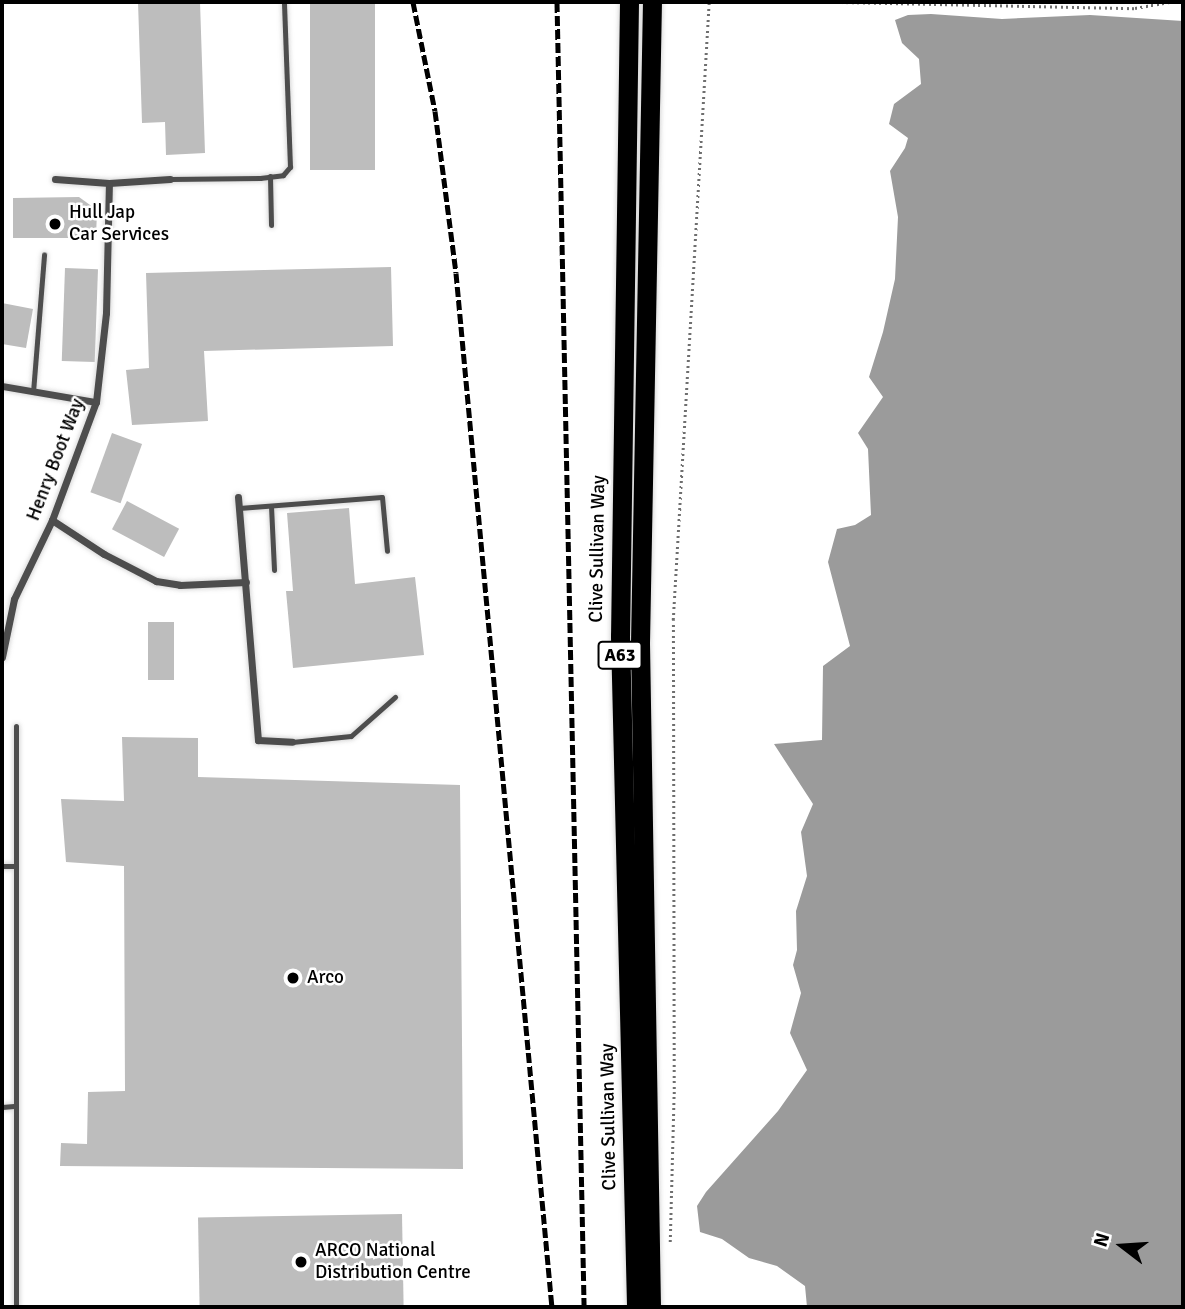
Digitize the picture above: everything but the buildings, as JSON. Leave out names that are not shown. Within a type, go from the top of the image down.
[{"type":"highway","name":"Clive Sullivan Way","points":[[629,2],[620,636],[636,1307]]},
{"type":"highway","name":"Clive Sullivan Way","points":[[652,2],[640,643],[652,1307]]},
{"type":"street","points":[[55,179],[109,183],[170,179]]},
{"type":"street","name":"Henry Boot Way","points":[[2,657],[14,599],[52,520],[96,402],[106,313],[109,183]]},
{"type":"street","points":[[2,386],[96,402]]},
{"type":"street","points":[[238,497],[258,740],[292,742]]},
{"type":"street","points":[[52,520],[104,554],[156,581],[180,585],[246,582]]},
{"type":"lane","points":[[170,179],[283,175],[290,167],[284,2]]},
{"type":"lane","points":[[270,176],[271,225]]},
{"type":"lane","points":[[33,392],[44,254]]},
{"type":"lane","points":[[239,508],[382,497],[387,551]]},
{"type":"lane","points":[[271,506],[274,570]]},
{"type":"lane","points":[[292,742],[351,736],[396,697]]},
{"type":"lane","points":[[16,726],[16,1307]]},
{"type":"lane","points":[[2,866],[15,866]]},
{"type":"lane","points":[[2,1107],[14,1106]]},
{"type":"path","points":[[669,1255],[674,1094],[673,620],[709,2]]},
{"type":"path","points":[[841,2],[1135,8],[1169,2]]},
{"type":"shaded area","points":[[908,15],[1002,19],[1090,15],[1183,21],[1183,1307],[807,1307],[805,1286],[777,1266],[749,1258],[722,1239],[700,1232],[697,1206],[706,1192],[778,1111],[807,1070],[790,1033],[801,993],[793,965],[797,950],[796,911],[807,876],[801,832],[813,804],[774,744],[822,740],[823,666],[850,646],[828,562],[837,529],[855,525],[871,515],[868,449],[858,433],[883,397],[869,377],[895,279],[898,217],[890,171],[905,148],[908,138],[889,124],[894,104],[921,84],[919,59],[902,43],[895,20]]},
{"type":"railway","points":[[413,2],[435,111],[456,273],[552,1307]]},
{"type":"railway","points":[[557,2],[584,1307]]},
{"type":"place","name":"Hull Jap Car Services","points":[[55,224]]},
{"type":"place","name":"Arco","points":[[293,978]]},
{"type":"place","name":"ARCO National Distribution Centre","points":[[301,1262]]}]
